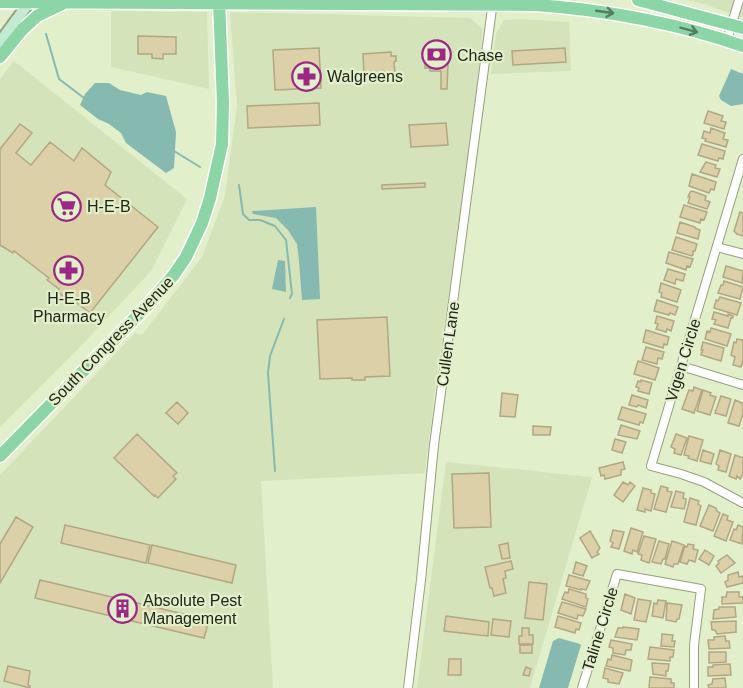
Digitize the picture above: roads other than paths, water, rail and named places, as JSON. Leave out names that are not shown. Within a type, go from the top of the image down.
[{"type":"main road","points":[[638,0],[737,26]]},
{"type":"main road","points":[[0,42],[31,1]]},
{"type":"main road","points":[[0,2],[493,2],[617,14],[743,44]]},
{"type":"main road","points":[[0,57],[37,16],[66,2]]},
{"type":"main road","name":"South Congress Avenue","points":[[0,456],[147,306],[173,276],[186,256],[202,223],[222,144],[220,2]]},
{"type":"street","points":[[727,40],[737,26],[739,0]]},
{"type":"street","name":"Cullen Lane","points":[[408,688],[434,445],[493,2]]},
{"type":"street","name":"Vigen Circle","points":[[743,159],[651,466],[693,477],[743,503]]},
{"type":"street","points":[[717,247],[743,254]]},
{"type":"street","points":[[681,366],[743,384]]},
{"type":"street","name":"Taline Circle","points":[[582,688],[617,574],[701,589],[694,645],[694,688]]},
{"type":"water","points":[[731,69],[743,74],[743,104],[731,106],[719,96]]},
{"type":"water","points":[[95,83],[109,83],[120,90],[141,95],[147,92],[166,96],[176,132],[174,168],[166,173],[126,143],[121,133],[80,105],[85,94]]},
{"type":"water","points":[[316,207],[320,299],[302,300],[297,244],[276,218],[253,214],[252,211]]},
{"type":"water","points":[[278,260],[285,261],[286,292],[272,289]]},
{"type":"water","points":[[559,638],[581,645],[568,688],[539,688],[553,641]]},
{"type":"waterway","points":[[46,34],[59,79],[84,98]]},
{"type":"waterway","points":[[174,151],[200,167]]},
{"type":"waterway","points":[[239,185],[243,214],[249,220],[260,220],[275,226],[286,240],[292,294],[290,298]]},
{"type":"waterway","points":[[275,471],[268,373],[270,356],[284,319]]},
{"type":"place","name":"Chase","points":[[436,55]]},
{"type":"place","name":"Walgreens","points":[[306,76]]},
{"type":"place","name":"H-E-B","points":[[66,206]]},
{"type":"place","name":"H-E-B Pharmacy","points":[[69,270]]},
{"type":"place","name":"Absolute Pest Management","points":[[122,609]]}]
